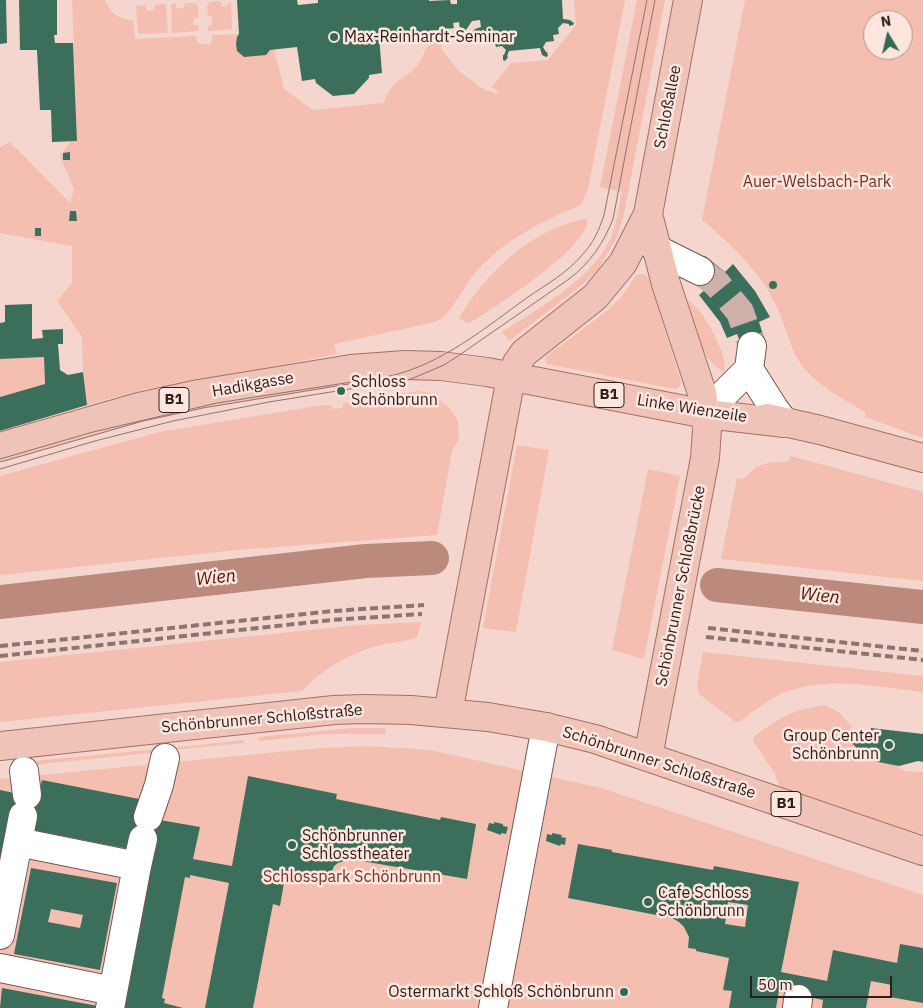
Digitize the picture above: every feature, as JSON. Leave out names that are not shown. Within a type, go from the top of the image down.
[{"type":"main road","name":"Schloßallee","points":[[511,377],[524,353],[595,297],[610,281],[623,263],[648,214],[688,0]]},
{"type":"main road","name":"Schloßallee","points":[[648,214],[676,317],[696,371],[713,406]]},
{"type":"main road","name":"Hadikgasse","points":[[0,447],[139,407],[199,394],[351,369],[425,365],[487,372],[511,377]]},
{"type":"main road","name":"Linke Wienzeile","points":[[511,377],[713,406],[820,430],[923,458]]},
{"type":"main road","points":[[448,713],[511,377]]},
{"type":"main road","name":"Schönbrunner Schloßbrücke","points":[[648,757],[705,458],[713,406]]},
{"type":"main road","name":"Schönbrunner Schloßstraße","points":[[0,746],[334,710],[391,709],[488,717],[546,727],[595,740],[923,851]]},
{"type":"lane","points":[[656,249],[700,272]]},
{"type":"lane","points":[[713,406],[751,358],[774,410],[785,423]]},
{"type":"lane","points":[[493,1008],[546,727]]},
{"type":"lane","points":[[0,968],[112,1000],[137,866],[159,785],[164,758]]},
{"type":"lane","points":[[0,935],[23,806],[137,866]]},
{"type":"green space","points":[[72,0],[105,0],[116,15],[123,19],[133,20],[135,39],[196,36],[197,42],[200,44],[210,44],[212,35],[239,34],[236,40],[237,46],[244,56],[265,55],[274,49],[284,89],[313,110],[384,103],[390,89],[420,63],[426,49],[436,42],[442,45],[441,49],[459,71],[486,91],[488,90],[496,94],[498,91],[492,87],[511,63],[548,60],[576,25],[574,0],[625,0],[588,189],[581,205],[537,225],[498,251],[474,274],[455,303],[442,318],[435,322],[334,344],[337,354],[155,390],[150,388],[87,405],[83,372],[82,337],[57,301],[72,283],[72,246],[0,233],[0,147],[10,142],[70,203],[74,189],[60,156],[77,132]]},
{"type":"green space","points":[[637,0],[665,0],[624,214],[617,237],[598,270],[577,289],[509,341],[502,332],[573,284],[597,260],[612,234],[622,192],[600,187]]},
{"type":"green space","name":"Auer-Welsbach-Park","points":[[745,0],[923,0],[923,438],[865,417],[865,412],[832,392],[809,374],[791,346],[777,307],[763,282],[724,239],[702,220]]},
{"type":"green space","points":[[220,1],[222,6],[225,7],[231,1],[232,29],[208,31],[208,26],[213,21],[211,16],[208,16],[207,6],[210,2]]},
{"type":"green space","points":[[176,3],[176,7],[180,9],[184,7],[185,3],[194,3],[198,6],[199,17],[195,18],[193,22],[194,25],[199,26],[198,31],[172,33],[171,4]]},
{"type":"green space","points":[[166,4],[168,33],[138,34],[136,6],[145,5],[149,11],[153,10],[155,5]]},
{"type":"green space","points":[[587,219],[584,231],[574,245],[538,276],[468,324],[459,318],[483,285],[511,256],[545,233]]},
{"type":"green space","points":[[636,275],[646,275],[649,279],[681,382],[679,388],[675,389],[547,364],[545,360],[547,356],[608,310],[623,295]]},
{"type":"green space","points":[[688,301],[694,304],[714,333],[723,356],[724,372],[716,367],[704,351],[692,323],[687,305]]},
{"type":"green space","points":[[44,357],[45,384],[0,397],[0,359]]},
{"type":"green space","points":[[417,391],[431,393],[450,408],[458,421],[459,438],[452,451],[437,535],[237,550],[0,575],[0,476],[159,432],[323,405],[331,405],[332,409],[343,408],[343,403]]},
{"type":"green space","points":[[517,445],[549,450],[516,632],[483,628]]},
{"type":"green space","points":[[791,456],[923,492],[923,581],[721,559],[737,478],[744,479],[754,469],[763,464],[788,462]]},
{"type":"green space","points":[[648,469],[680,476],[644,659],[612,650]]},
{"type":"green space","points":[[421,622],[417,637],[361,651],[330,667],[302,691],[0,722],[0,662],[359,625]]},
{"type":"green space","points":[[703,652],[923,676],[923,692],[855,684],[821,684],[788,691],[775,697],[739,722],[734,721],[699,694],[697,686]]},
{"type":"green space","points":[[824,705],[839,712],[852,727],[845,736],[905,771],[923,772],[923,839],[789,794],[780,787],[774,772],[753,741],[755,736],[787,715]]},
{"type":"green space","points":[[352,728],[385,728],[385,734],[324,734],[259,741],[258,737]]},
{"type":"green space","points":[[243,740],[244,743],[173,750],[172,748]]},
{"type":"green space","name":"Schlosspark Schönbrunn","points":[[365,746],[434,751],[601,788],[923,895],[923,1008],[0,1008],[0,779],[309,749]]},
{"type":"green space","points":[[159,749],[160,752],[32,765],[32,761]]},
{"type":"building","points":[[0,0],[6,0],[7,43],[0,44]]},
{"type":"building","points":[[19,0],[57,0],[57,35],[54,35],[55,43],[73,43],[77,141],[52,142],[51,110],[40,110],[37,50],[20,50]]},
{"type":"building","points":[[237,0],[297,0],[298,5],[318,3],[318,0],[450,0],[451,4],[457,4],[457,0],[562,0],[563,19],[574,23],[569,26],[569,24],[563,23],[558,28],[559,34],[553,35],[554,41],[546,42],[543,47],[548,56],[542,55],[540,48],[509,51],[505,61],[503,60],[503,55],[506,50],[502,46],[496,47],[494,40],[488,41],[487,34],[483,30],[473,35],[472,32],[475,29],[481,27],[480,20],[472,21],[466,30],[460,29],[459,22],[453,23],[454,28],[431,31],[431,35],[405,37],[405,33],[379,36],[382,73],[369,75],[369,78],[354,94],[333,96],[316,83],[315,79],[302,81],[297,47],[270,50],[266,55],[244,57],[237,51],[236,44],[239,34]]},
{"type":"building","points":[[70,152],[70,160],[63,160],[63,153]]},
{"type":"building","points":[[70,211],[76,211],[77,221],[69,221]]},
{"type":"building","points":[[35,228],[41,228],[41,236],[35,236]]},
{"type":"building","points":[[705,256],[725,272],[733,264],[755,291],[770,317],[759,322],[767,347],[741,344],[737,334],[727,338],[720,322],[699,295],[706,289],[699,282],[700,261]]},
{"type":"building","points":[[773,281],[777,285],[773,289],[769,285]]},
{"type":"building","points":[[32,304],[32,339],[43,338],[42,330],[63,329],[63,344],[58,344],[60,370],[68,375],[83,372],[87,405],[0,431],[0,397],[45,384],[44,357],[0,359],[0,323],[5,322],[5,305]]},
{"type":"building","name":"Group Center Schönbrunn","points":[[871,728],[923,734],[923,762],[918,761],[899,766],[878,762],[868,758],[844,736],[849,731],[858,730],[864,737],[870,738]]},
{"type":"building","points":[[248,776],[337,794],[336,799],[440,820],[441,817],[476,824],[467,879],[350,859],[338,863],[334,866],[330,877],[322,875],[321,879],[286,871],[280,906],[273,904],[253,1008],[205,1008],[229,883],[190,875],[190,878],[185,877],[162,998],[165,999],[164,1003],[183,1008],[122,1008],[129,849],[32,830],[0,878],[0,790],[38,798],[42,780],[139,799],[137,816],[200,827],[193,859],[232,866]]},
{"type":"building","points":[[494,822],[508,827],[506,834],[501,833],[501,835],[487,830],[489,823],[494,824]]},
{"type":"building","points":[[552,833],[566,838],[565,845],[561,844],[560,846],[546,841],[547,834],[552,835]]},
{"type":"building","points":[[578,844],[713,870],[714,866],[799,882],[781,972],[827,981],[833,950],[897,963],[900,944],[923,948],[923,1003],[890,997],[892,985],[871,981],[866,1008],[822,1008],[823,1000],[779,991],[776,1008],[729,1008],[732,991],[723,990],[729,958],[688,948],[689,937],[679,922],[672,918],[568,898]],"holes":[[[728,902],[748,905],[745,927],[725,924]]]},
{"type":"building","points":[[31,868],[117,883],[100,970],[14,954]],"holes":[[[51,909],[83,915],[80,928],[48,922]]]},
{"type":"building","points":[[2,988],[103,1007],[103,1008],[0,1008]]},
{"type":"waterway","name":"Wien","points":[[0,602],[366,561],[432,558]]},
{"type":"waterway","name":"Wien","points":[[717,585],[923,607]]},
{"type":"tunnel","points":[[700,271],[716,283],[740,312],[752,346]]},
{"type":"tram line","points":[[0,459],[93,432],[217,403],[390,376],[409,370],[427,363],[462,344],[556,278],[570,267],[589,246],[598,231],[604,215],[647,0]]},
{"type":"tram line","points":[[0,469],[95,441],[173,421],[269,402],[411,379],[444,365],[569,279],[595,252],[605,237],[613,219],[655,0]]},
{"type":"railway","points":[[0,646],[333,611],[424,605]]},
{"type":"railway","points":[[0,656],[332,620],[422,614]]},
{"type":"railway","points":[[708,628],[923,651]]},
{"type":"railway","points":[[706,637],[923,660]]},
{"type":"place","name":"Max-Reinhardt-Seminar","points":[[334,37]]},
{"type":"place","name":"Schloss Schönbrunn","points":[[341,391]]},
{"type":"place","name":"Group Center Schönbrunn","points":[[889,745]]},
{"type":"place","name":"Schönbrunner Schlosstheater","points":[[292,845]]},
{"type":"place","name":"Cafe Schloss Schönbrunn","points":[[648,902]]},
{"type":"place","name":"Ostermarkt Schloß Schönbrunn","points":[[624,992]]}]
